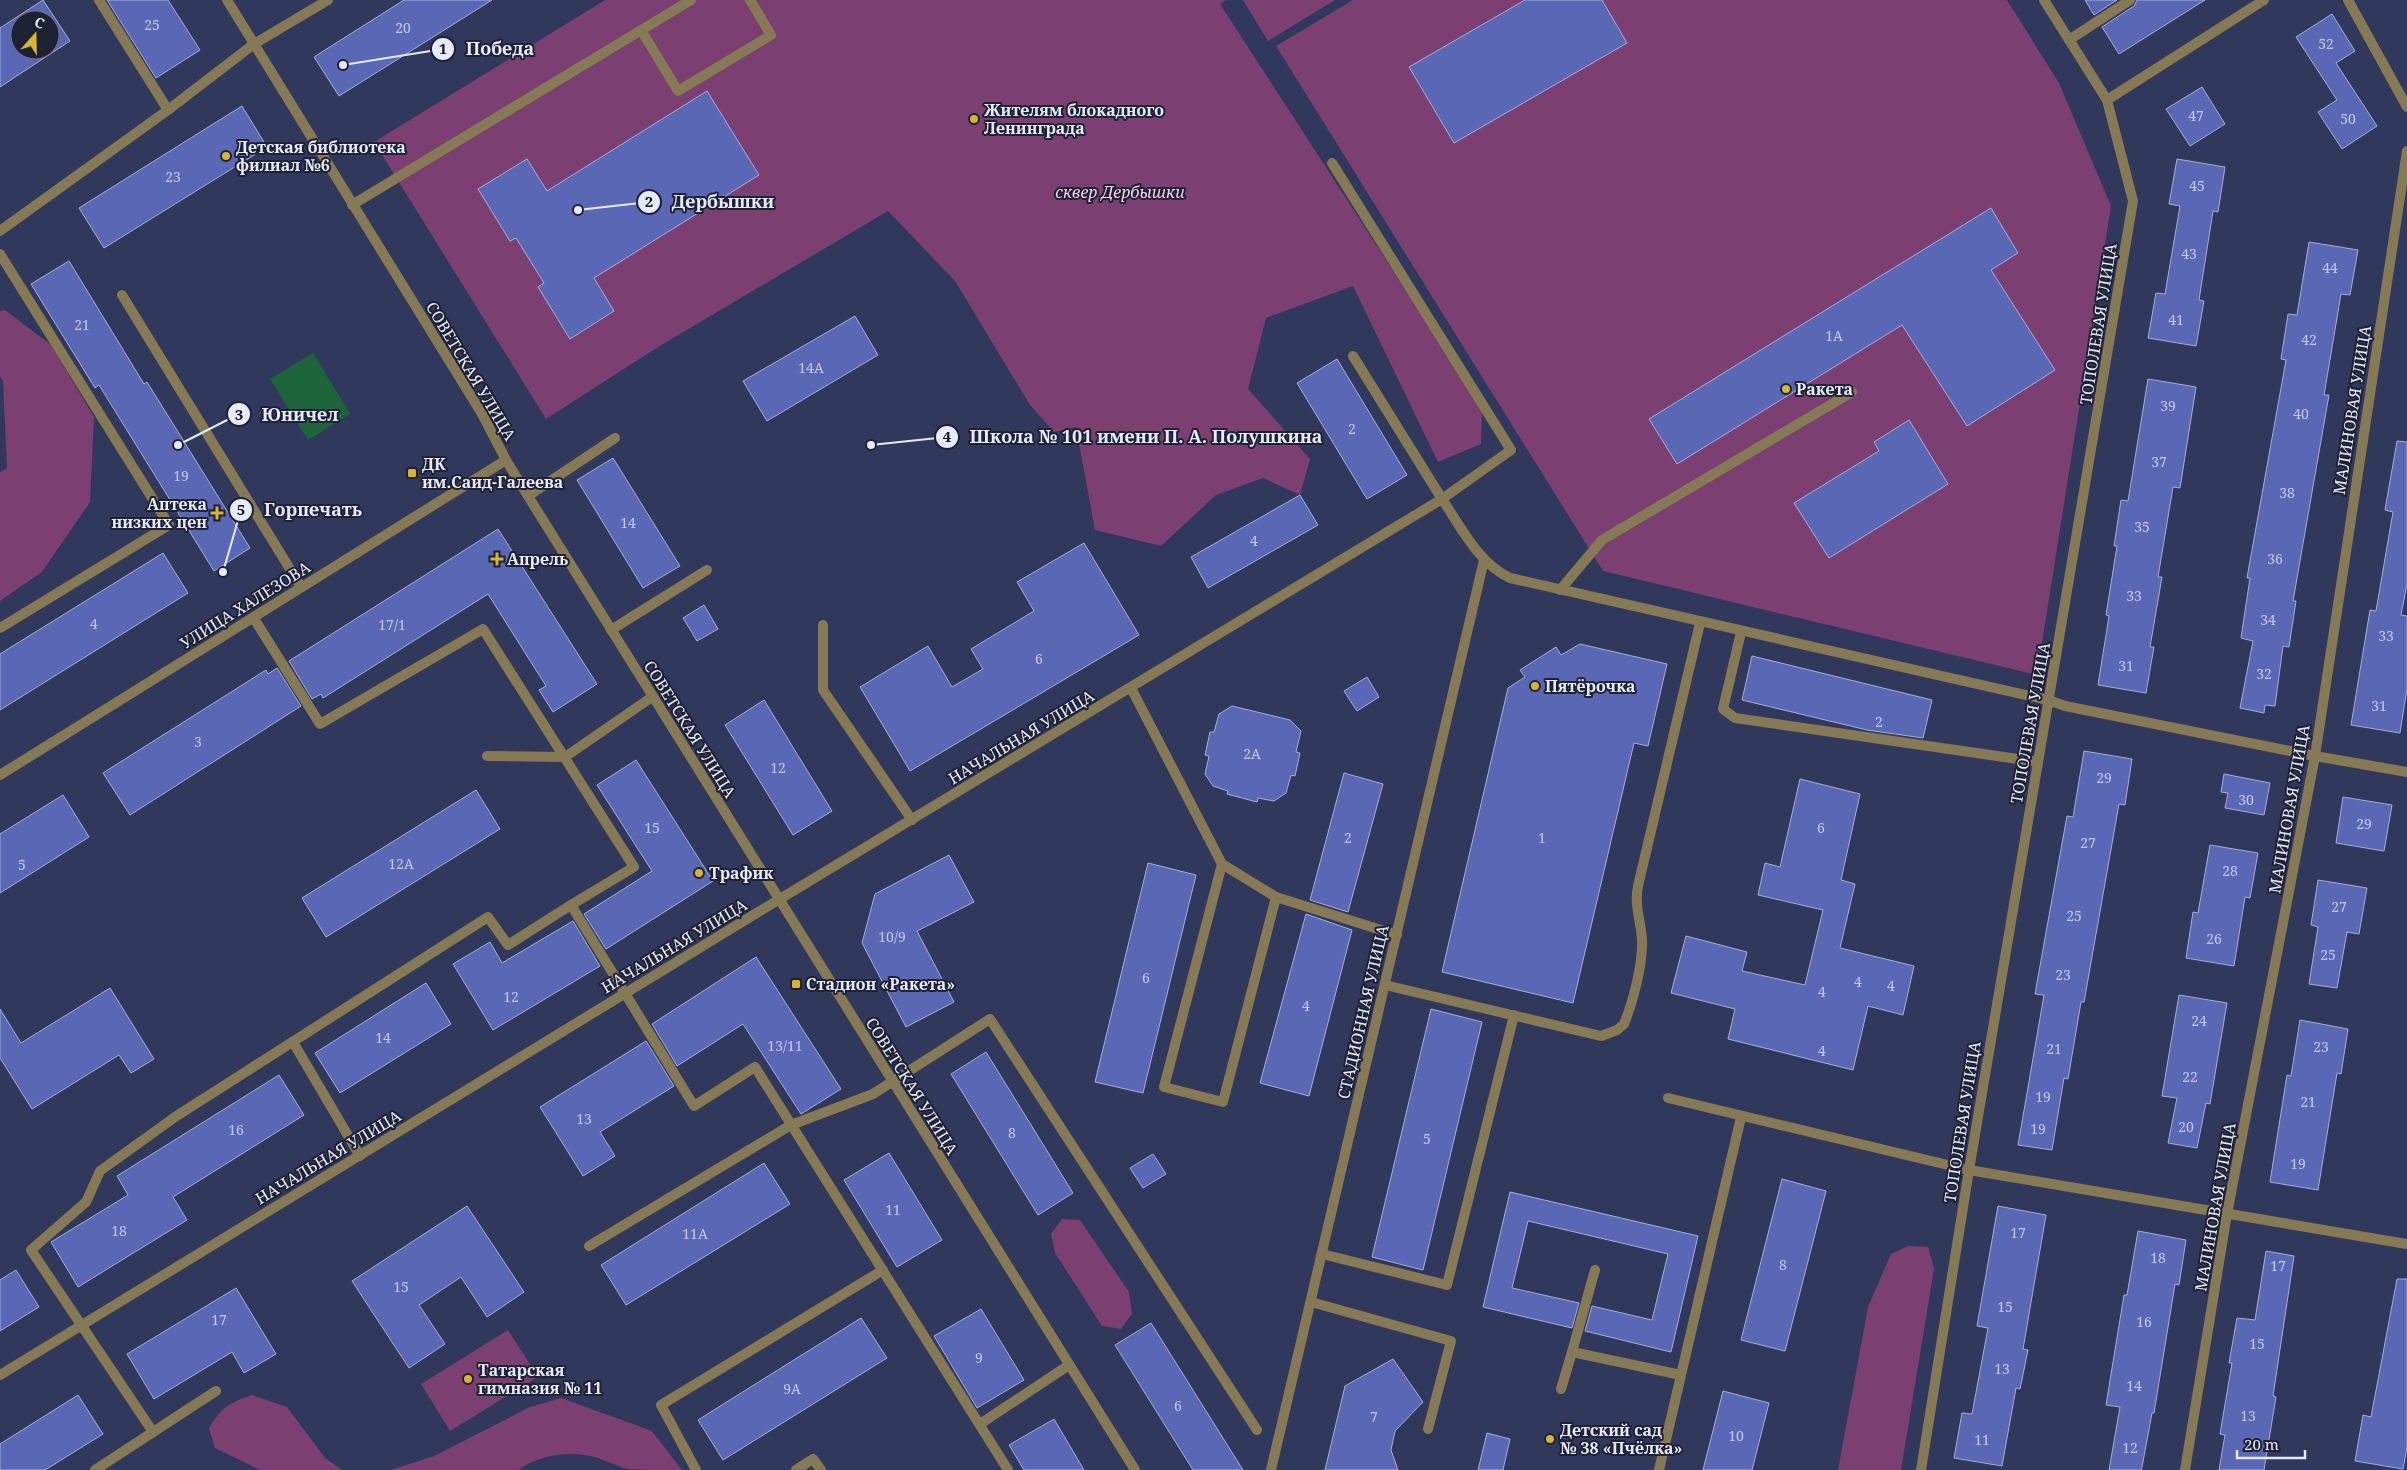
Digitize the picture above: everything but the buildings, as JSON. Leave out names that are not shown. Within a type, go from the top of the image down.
[{"type":"street","points":[[99,0],[168,110]]},
{"type":"street","name":"СОВЕТСКАЯ УЛИЦА","points":[[227,0],[482,414],[506,460],[652,697],[1135,1470]]},
{"type":"street","points":[[0,231],[168,110],[254,44],[328,0]]},
{"type":"street","points":[[352,205],[692,0]]},
{"type":"street","points":[[641,30],[678,91],[771,35],[750,0]]},
{"type":"street","name":"ТОПОЛЕВАЯ УЛИЦА","points":[[1921,1470],[1969,1170],[2133,201],[2107,100],[2044,0]]},
{"type":"street","points":[[2069,40],[2130,0]]},
{"type":"street","points":[[2107,100],[2264,0]]},
{"type":"street","points":[[2348,0],[2407,107]]},
{"type":"street","name":"МАЛИНОВАЯ УЛИЦА","points":[[2185,1470],[2228,1214],[2315,756],[2407,151]]},
{"type":"street","name":"НАЧАЛЬНАЯ УЛИЦА","points":[[0,1375],[1442,498],[1512,450],[1332,163]]},
{"type":"street","points":[[0,254],[170,525],[0,628]]},
{"type":"street","points":[[122,295],[302,587]]},
{"type":"street","points":[[1353,356],[1442,498],[1484,560],[1498,572],[1510,578],[1700,623],[2048,700],[2065,706],[2315,756],[2407,772]]},
{"type":"street","points":[[1560,590],[1602,540],[1852,392]]},
{"type":"street","points":[[528,496],[615,438]]},
{"type":"street","name":"УЛИЦА ХАЛЕЗОВА","points":[[0,775],[506,460]]},
{"type":"street","name":"СТАДИОННАЯ УЛИЦА","points":[[1271,1470],[1484,560]]},
{"type":"street","points":[[611,630],[707,570]]},
{"type":"street","points":[[153,1432],[31,1250],[86,1202],[100,1170],[175,1117],[292,1042],[488,918],[508,945],[634,867],[483,629],[320,724],[253,617]]},
{"type":"street","points":[[1385,985],[1601,1036],[1609,1034],[1624,1024],[1642,949],[1636,904],[1638,886],[1700,623]]},
{"type":"street","points":[[823,625],[822,690],[912,820]]},
{"type":"street","points":[[1741,632],[1723,709],[1735,718],[2038,762]]},
{"type":"street","points":[[1131,688],[1222,864],[1276,897],[1397,935]]},
{"type":"street","points":[[487,756],[564,757],[652,697]]},
{"type":"street","points":[[1222,864],[1164,1087],[1223,1102],[1276,897]]},
{"type":"street","points":[[572,905],[624,994],[694,1106],[756,1067],[1008,1470]]},
{"type":"street","points":[[1322,1254],[1447,1285],[1514,1016]]},
{"type":"street","points":[[588,1246],[792,1125],[873,1094],[990,1019],[1257,1430]]},
{"type":"street","points":[[292,1042],[360,1156]]},
{"type":"street","points":[[1668,1098],[1969,1170],[2407,1244]]},
{"type":"street","points":[[1659,1470],[1741,1117]]},
{"type":"street","points":[[696,1470],[661,1405],[883,1270]]},
{"type":"street","points":[[1561,1389],[1595,1270]]},
{"type":"street","points":[[1311,1302],[1451,1341],[1428,1429]]},
{"type":"street","points":[[1572,1352],[1681,1376]]},
{"type":"street","points":[[980,1424],[1069,1365]]},
{"type":"street","points":[[95,1470],[216,1392]]},
{"type":"street","points":[[796,1470],[813,1459],[821,1470]]},
{"type":"green space","name":"сквер Дербышки","points":[[605,0],[1226,0],[1220,4],[1482,408],[1481,444],[1438,462],[1353,286],[1266,318],[1248,389],[1310,459],[1300,495],[1263,478],[1216,495],[1161,546],[1095,530],[1076,427],[1054,432],[1030,405],[955,281],[888,211],[658,347],[546,419],[374,142]]},
{"type":"green space","points":[[1243,0],[1335,0],[1268,41]]},
{"type":"green space","name":"Ракета","points":[[1353,0],[2007,0],[2059,83],[2111,206],[2037,675],[1603,571],[1276,46]]},
{"type":"green space","points":[[5,310],[51,345],[94,417],[90,502],[42,572],[0,601],[0,472],[7,468],[3,381],[0,376],[0,311]]},
{"type":"green space","points":[[1062,1219],[1080,1220],[1129,1292],[1132,1314],[1121,1329],[1102,1326],[1055,1253],[1051,1234]]},
{"type":"green space","points":[[1908,1246],[1928,1247],[1934,1269],[1901,1470],[1838,1470],[1868,1307],[1891,1254]]},
{"type":"green space","points":[[508,1330],[538,1377],[450,1431],[421,1384]]},
{"type":"green space","points":[[252,1395],[287,1407],[325,1458],[342,1470],[260,1470],[215,1448],[209,1429],[217,1416],[231,1404]]},
{"type":"green space","points":[[561,1398],[652,1431],[682,1470],[628,1469],[591,1456],[562,1454],[535,1461],[518,1470],[391,1470],[434,1456],[530,1407]]},
{"type":"shaded area","points":[[313,353],[350,414],[308,440],[270,379]]},
{"type":"place","name":"Победа","points":[[343,65]]},
{"type":"place","name":"Жителям блокадного Ленинграда","points":[[974,119]]},
{"type":"place","name":"Детская библиотека филиал №6","points":[[226,156]]},
{"type":"place","name":"Дербышки","points":[[578,210]]},
{"type":"place","name":"Ракета","points":[[1786,389]]},
{"type":"place","name":"Юничел","points":[[178,445]]},
{"type":"place","name":"Школа № 101 имени П. А. Полушкина","points":[[871,445]]},
{"type":"place","name":"ДК им.Саид-Галеева","points":[[412,473]]},
{"type":"place","name":"Аптека низких цен","points":[[217,513]]},
{"type":"place","name":"Апрель","points":[[497,559]]},
{"type":"place","name":"Горпечать","points":[[223,572]]},
{"type":"place","name":"Пятёрочка","points":[[1535,686]]},
{"type":"place","name":"Трафик","points":[[699,873]]},
{"type":"place","name":"Стадион «Ракета»","points":[[796,984]]},
{"type":"place","name":"Татарская гимназия № 11","points":[[468,1379]]},
{"type":"place","name":"Детский сад № 38 «Пчёлка»","points":[[1550,1439]]}]
